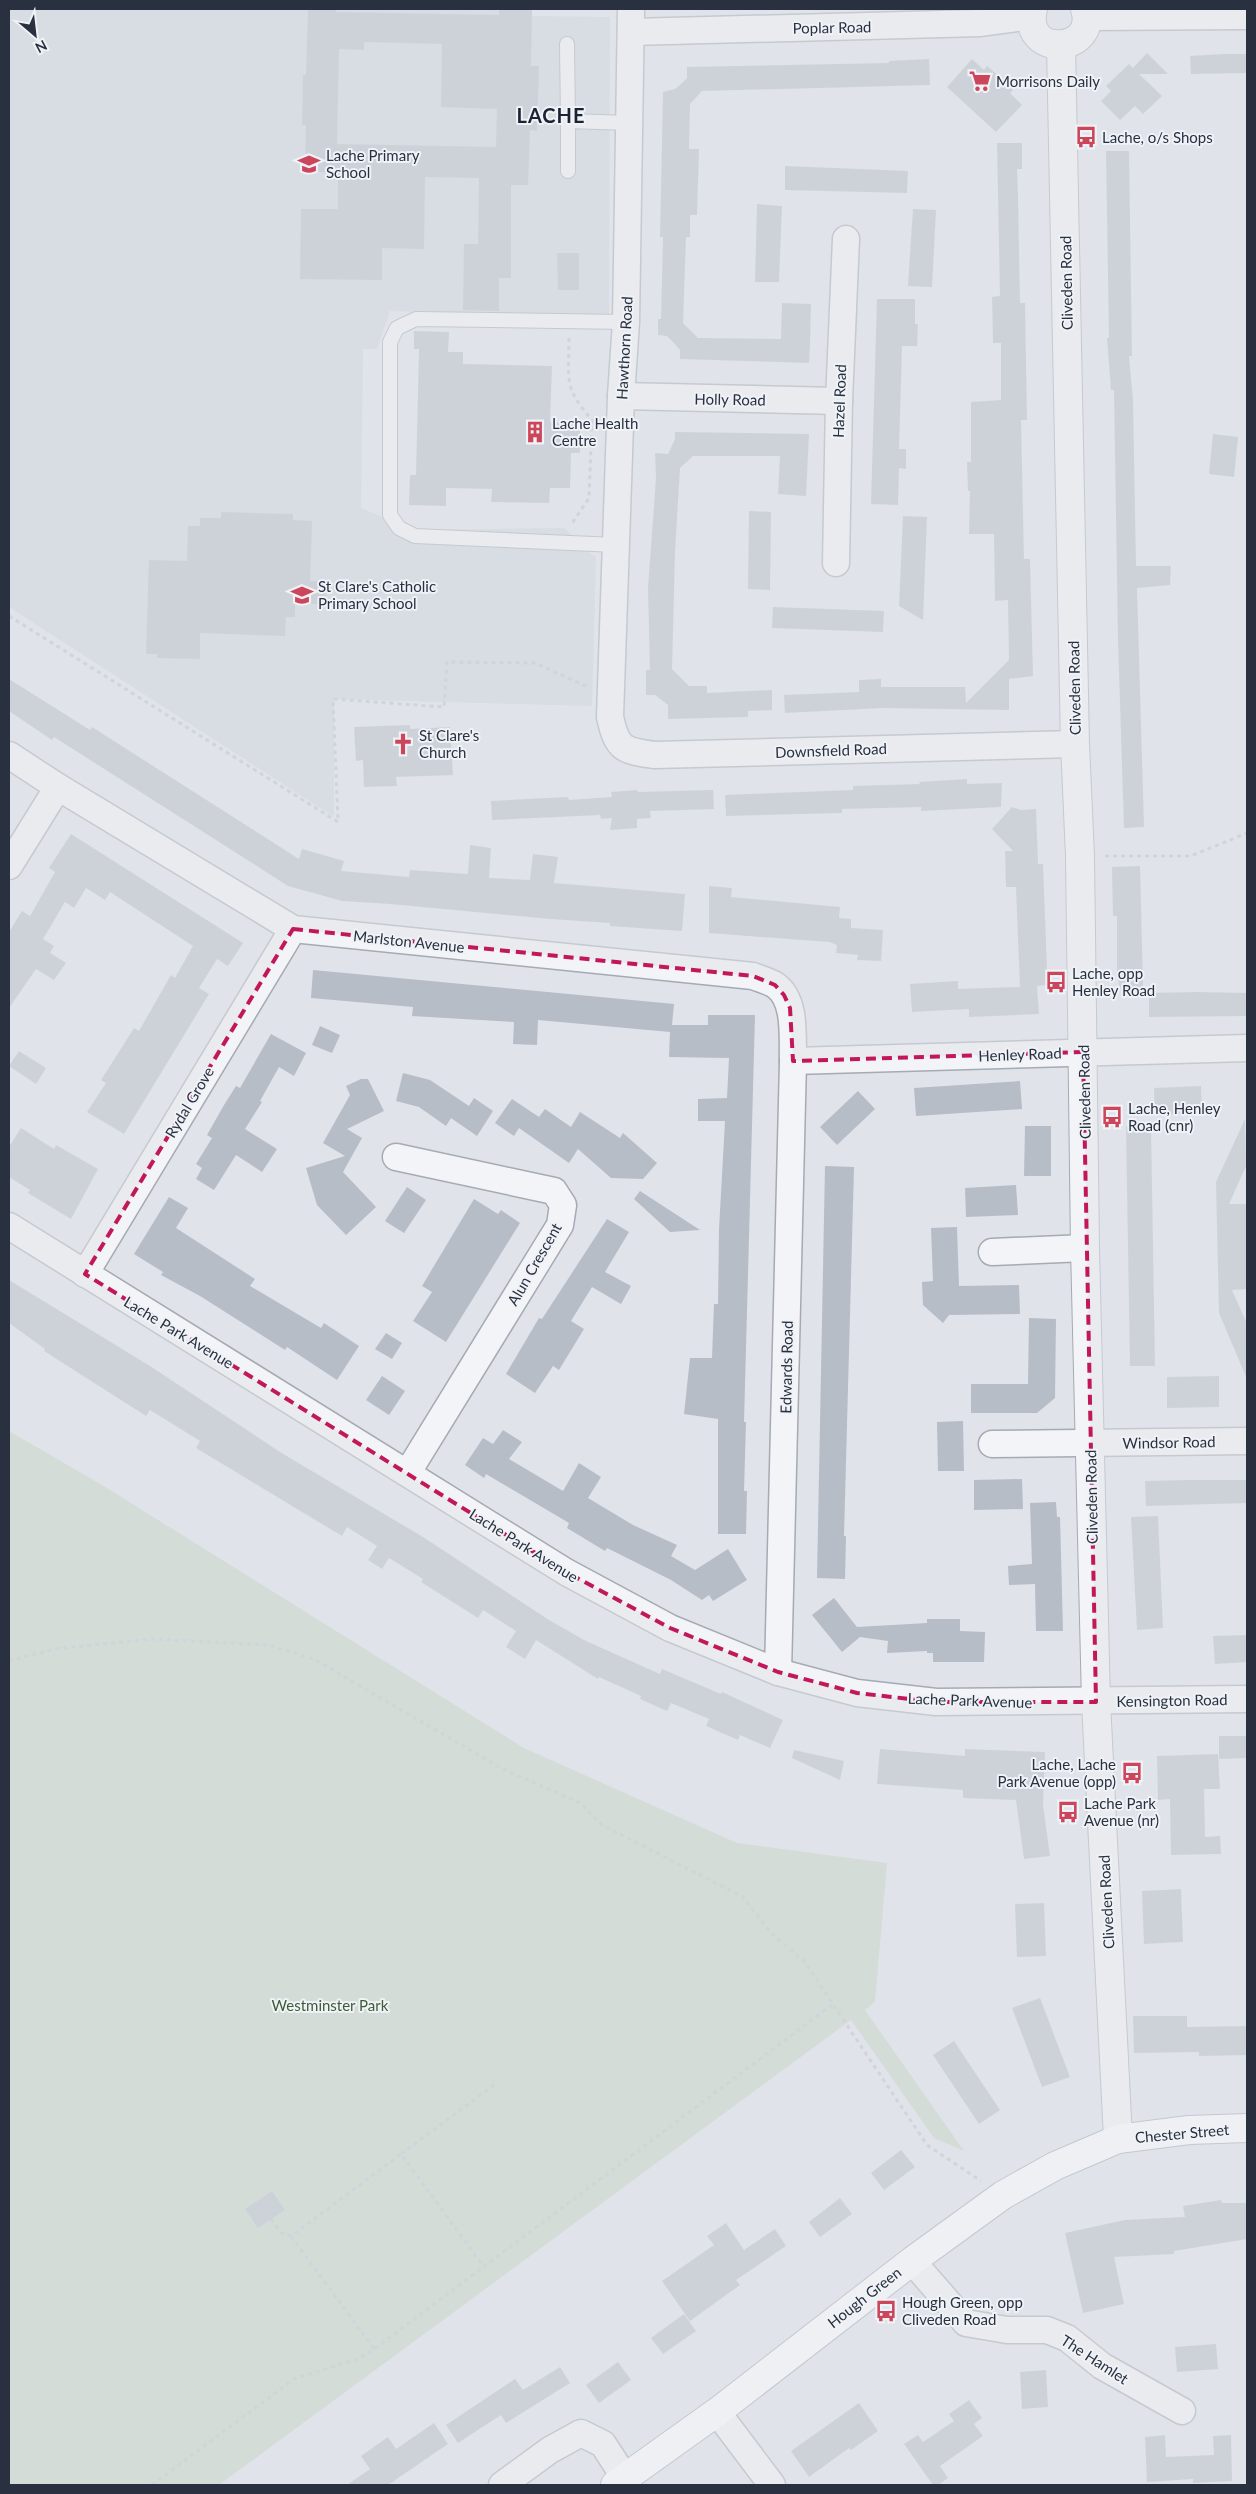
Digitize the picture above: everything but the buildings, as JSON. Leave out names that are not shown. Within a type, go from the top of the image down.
[{"type":"main road","name":"Chester Street","points":[[1118,2139],[1189,2130],[1247,2128]]},
{"type":"main road","name":"Hough Green","points":[[620,2482],[717,2412],[912,2261],[1003,2194],[1055,2166],[1118,2139]]},
{"type":"street","name":"Poplar Road","points":[[631,20],[981,23],[1032,13]]},
{"type":"street","points":[[1032,13],[1036,34],[1043,40],[1061,45],[1074,41],[1081,34],[1086,13],[1247,16]]},
{"type":"street","name":"Hawthorn Road","points":[[610,707],[621,396],[626,322],[631,20]]},
{"type":"street","name":"Cliveden Road","points":[[1061,45],[1075,744],[1080,856],[1085,1248],[1096,1702],[1118,2139]]},
{"type":"street","name":"Hazel Road","points":[[836,563],[839,401],[846,239]]},
{"type":"street","name":"Holly Road","points":[[621,396],[839,401]]},
{"type":"street","name":"Downsfield Road","points":[[610,707],[614,736],[621,747],[630,752],[655,755],[1075,744]]},
{"type":"street","name":"Marlston Avenue","points":[[9,755],[58,787],[293,929],[753,976],[775,985],[784,995],[790,1008],[793,1061]]},
{"type":"street","points":[[9,866],[58,787]]},
{"type":"street","name":"Rydal Grove","points":[[85,1274],[293,929]]},
{"type":"street","name":"Henley Road","points":[[793,1061],[1247,1048]]},
{"type":"street","name":"Edwards Road","points":[[778,1672],[793,1061]]},
{"type":"street","name":"Alun Crescent","points":[[396,1157],[554,1191],[563,1205],[560,1225],[408,1472]]},
{"type":"street","name":"Lache Park Avenue","points":[[9,1226],[408,1472],[566,1572],[670,1628],[778,1672],[857,1694],[936,1702],[1096,1702]]},
{"type":"street","points":[[992,1252],[1085,1248]]},
{"type":"street","name":"Windsor Road","points":[[992,1444],[1247,1441]]},
{"type":"street","name":"Kensington Road","points":[[1096,1702],[1247,1699]]},
{"type":"street","name":"The Hamlet","points":[[912,2261],[966,2323],[1007,2330],[1047,2330],[1067,2338],[1102,2366],[1182,2411]]},
{"type":"street","points":[[717,2412],[772,2485]]},
{"type":"street","name":"Hough Green","points":[[502,2485],[550,2450],[581,2433],[603,2444],[620,2482]]},
{"type":"lane","points":[[567,44],[568,171]]},
{"type":"lane","points":[[568,121],[629,123]]},
{"type":"lane","points":[[616,545],[415,536],[399,528],[390,515],[390,342],[397,328],[416,319],[626,322]]},
{"type":"path","points":[[560,541],[589,498],[592,420],[575,400],[569,387],[569,322]]},
{"type":"path","points":[[9,616],[338,822],[333,699],[444,707],[447,662],[535,663],[610,707]]},
{"type":"path","points":[[1080,856],[1190,856],[1247,834]]},
{"type":"path","points":[[9,1661],[54,1649],[151,1639],[268,1645],[314,1659],[499,1767],[580,1803],[602,1825],[743,1898],[772,1934],[804,1962],[927,2145],[1003,2194]]},
{"type":"path","points":[[152,2485],[294,2379],[360,2358],[374,2349],[833,2004]]},
{"type":"path","points":[[291,2236],[497,2083]]},
{"type":"path","points":[[401,2154],[484,2267]]},
{"type":"path","points":[[271,2219],[281,2233],[291,2236],[374,2349]]},
{"type":"highlighted area","points":[[293,929],[753,976],[775,985],[784,995],[790,1008],[793,1061],[1083,1052],[1096,1702],[936,1702],[857,1693],[778,1672],[670,1628],[566,1572],[85,1274]]},
{"type":"shaded area","points":[[9,9],[525,9],[525,16],[610,17],[609,317],[390,311],[377,349],[363,349],[361,508],[414,530],[565,528],[584,550],[596,557],[592,706],[334,699],[334,817],[9,607]]},
{"type":"green space","name":"Westminster Park","points":[[9,1431],[102,1485],[524,1748],[737,1843],[887,1863],[875,2002],[865,2010],[964,2151],[934,2138],[851,2020],[219,2485],[9,2485]]},
{"type":"place","name":"Morrisons Daily","points":[[980,81]]},
{"type":"place","name":"Lache, o/s Shops","points":[[1086,137]]},
{"type":"place","name":"Lache Primary School","points":[[309,164]]},
{"type":"place","name":"Lache Health Centre","points":[[535,432]]},
{"type":"place","name":"St Clare's Catholic Primary School","points":[[302,595]]},
{"type":"place","name":"St Clare's Church","points":[[403,744]]},
{"type":"place","name":"Lache, opp Henley Road","points":[[1056,982]]},
{"type":"place","name":"Lache, Henley Road (cnr)","points":[[1112,1117]]},
{"type":"place","name":"Lache, Lache Park Avenue (opp)","points":[[1132,1773]]},
{"type":"place","name":"Lache Park Avenue (nr)","points":[[1068,1812]]},
{"type":"place","name":"Hough Green, opp Cliveden Road","points":[[886,2311]]},
{"type":"district","name":"LACHE","points":[[551,115]]}]
